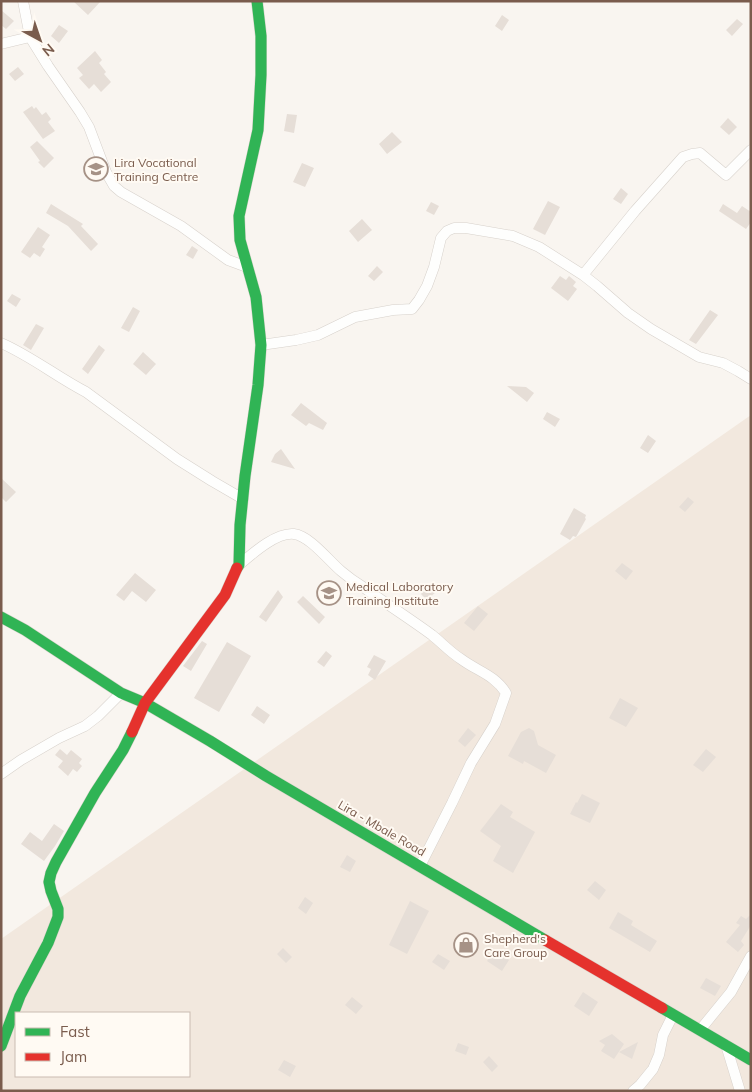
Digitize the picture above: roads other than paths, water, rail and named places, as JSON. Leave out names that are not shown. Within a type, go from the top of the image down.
[{"type":"street","points":[[23,1],[30,37],[89,128],[106,172],[114,186],[121,192],[181,226],[228,260],[247,267]]},
{"type":"street","points":[[1,1046],[20,996],[48,943],[58,917],[58,910],[49,882],[51,873],[95,793],[122,750],[145,703],[225,595],[239,565],[240,526],[249,440],[258,385],[261,345],[256,297],[240,240],[239,216],[258,130],[261,36],[257,1]]},
{"type":"street","points":[[1,44],[30,37]]},
{"type":"street","points":[[583,275],[635,211],[683,157],[700,153],[726,175],[751,150]]},
{"type":"street","points":[[261,345],[296,340],[318,334],[355,317],[393,310],[412,309],[427,286],[441,238],[446,231],[454,228],[466,228],[514,236],[539,247],[583,275],[650,329],[699,357],[723,363],[751,379]]},
{"type":"street","points":[[1,343],[20,352],[86,392],[177,459],[212,482],[243,499]]},
{"type":"street","points":[[239,565],[262,546],[282,536],[292,533],[301,535],[362,587],[431,634],[462,660],[493,678],[502,686],[506,693],[495,724],[471,763],[420,866]]},
{"type":"street","name":"Lira - Mbale Road","points":[[1,617],[25,630],[121,693],[145,703],[210,740],[266,776],[751,1060]]},
{"type":"street","points":[[1,774],[58,738],[85,726],[121,693]]},
{"type":"street","points":[[700,1030],[732,992],[751,956]]},
{"type":"street","points":[[633,1091],[653,1069],[673,1015]]},
{"type":"street","points":[[726,1045],[740,1091]]},
{"type":"place","name":"Lira Vocational Training Centre","points":[[96,169]]},
{"type":"place","name":"Medical Laboratory Training Institute","points":[[329,593]]},
{"type":"place","name":"Shepherd's Care Group","points":[[466,945]]}]
